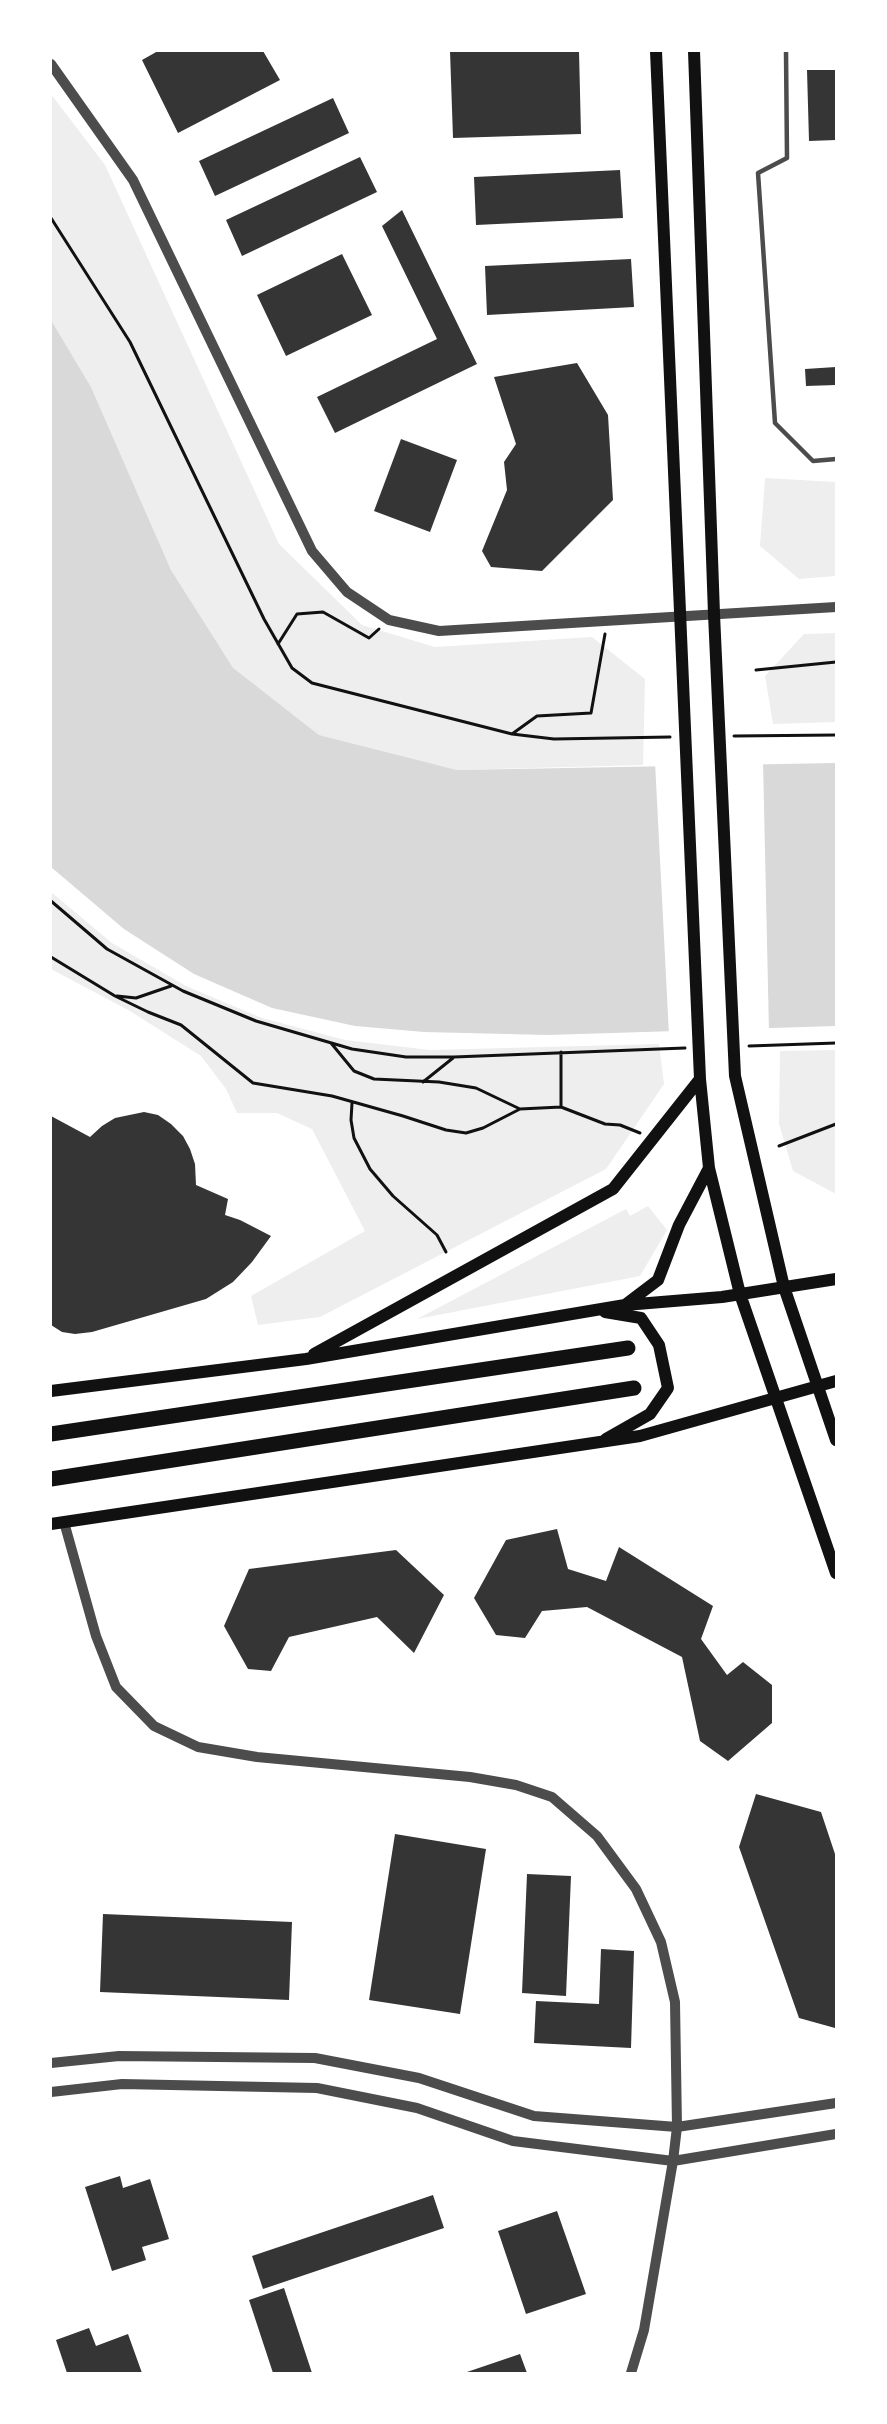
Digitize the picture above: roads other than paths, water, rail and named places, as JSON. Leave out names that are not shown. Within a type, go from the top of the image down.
[{"type":"highway","points":[[51,1434],[628,1348]]},
{"type":"highway","points":[[51,1479],[634,1388]]},
{"type":"main road","points":[[656,51],[700,1079],[709,1168],[740,1294],[836,1573]]},
{"type":"main road","points":[[694,51],[714,615],[735,1076],[784,1287],[836,1440]]},
{"type":"main road","points":[[306,1359],[613,1189],[700,1079]]},
{"type":"main road","points":[[625,1305],[658,1280],[679,1225],[709,1168]]},
{"type":"main road","points":[[51,1391],[306,1359],[625,1305],[740,1294],[836,1279]]},
{"type":"main road","points":[[594,1311],[641,1318],[659,1345],[668,1388],[650,1414],[599,1442]]},
{"type":"main road","points":[[51,1524],[640,1436],[836,1381]]},
{"type":"street","points":[[51,64],[133,180],[312,551],[347,592],[389,620],[439,631],[836,607]]},
{"type":"street","points":[[64,1522],[96,1636],[116,1687],[153,1726],[198,1748],[257,1757],[470,1777],[516,1785],[552,1797],[597,1836],[636,1889],[661,1942],[675,2002],[677,2127],[644,2330],[631,2373]]},
{"type":"street","points":[[51,2063],[119,2056],[315,2058],[419,2078],[534,2116],[677,2127],[836,2103]]},
{"type":"street","points":[[51,2092],[122,2084],[317,2088],[417,2108],[513,2141],[673,2161],[836,2134]]},
{"type":"lane","points":[[786,51],[787,158],[758,173],[775,423],[813,461],[836,459]]}]
